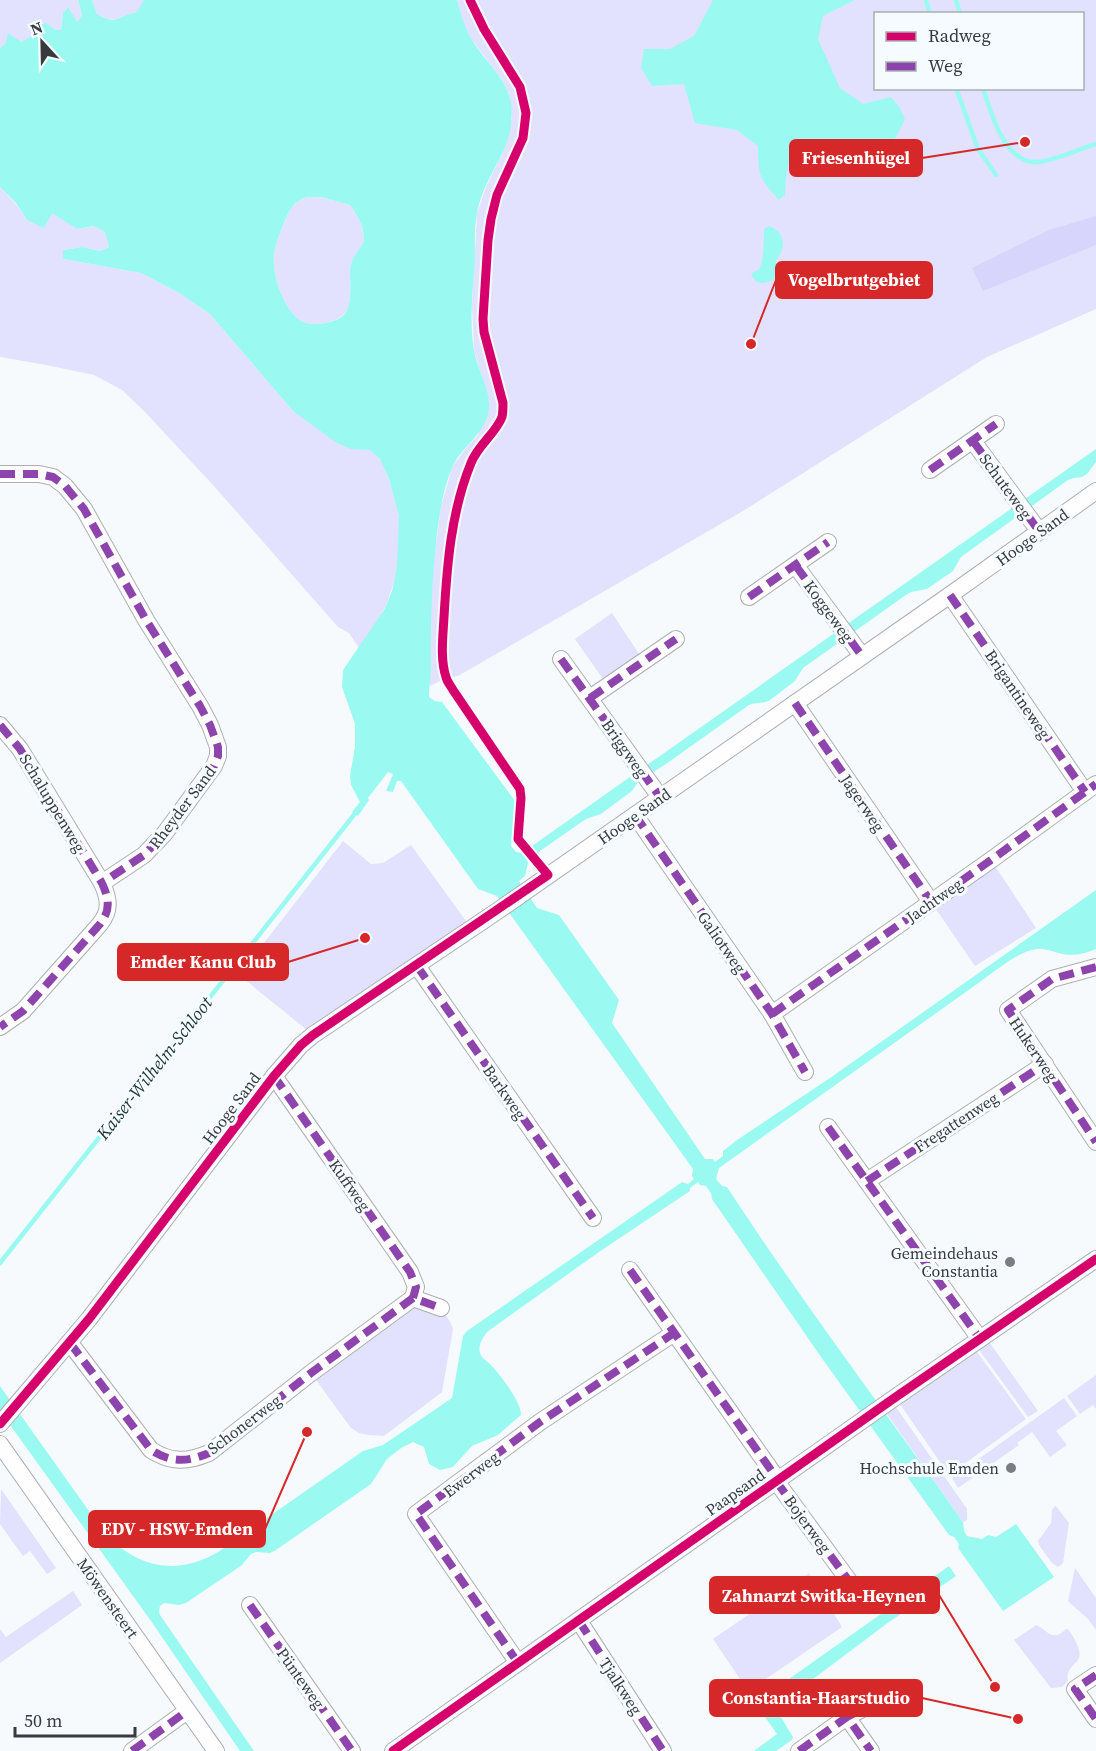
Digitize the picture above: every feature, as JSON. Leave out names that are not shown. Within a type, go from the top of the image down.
[{"type":"street","name":"Schuteweg","points":[[930,470],[996,424]]},
{"type":"street","name":"Schuteweg","points":[[973,441],[1039,531]]},
{"type":"street","name":"Rheyder Sand","points":[[0,474],[39,474],[53,477],[65,486],[84,509],[146,620],[200,705],[218,747],[218,756],[214,766],[165,833],[141,858],[102,883]]},
{"type":"street","name":"Hooge Sand","points":[[1,1423],[70,1343],[274,1076],[301,1045],[795,704],[1096,491]]},
{"type":"street","name":"Koggeweg","points":[[749,597],[828,542]]},
{"type":"street","name":"Koggeweg","points":[[796,566],[862,656]]},
{"type":"street","name":"Brigantineweg","points":[[950,595],[1090,788]]},
{"type":"street","points":[[590,698],[676,639]]},
{"type":"street","name":"Briggweg","points":[[561,659],[660,797]]},
{"type":"street","name":"Jagerweg","points":[[795,704],[931,902]]},
{"type":"street","name":"Schaluppenweg","points":[[0,725],[20,749],[102,883]]},
{"type":"street","name":"Jachtweg","points":[[772,1014],[1090,788]]},
{"type":"street","name":"Galiotweg","points":[[635,815],[772,1014],[804,1072]]},
{"type":"street","points":[[0,1027],[23,1011],[105,919],[109,902],[102,883]]},
{"type":"street","name":"Barkweg","points":[[417,966],[593,1218]]},
{"type":"street","name":"Hukerweg","points":[[1096,967],[1052,979],[1008,1010],[1096,1142]]},
{"type":"street","name":"Fregattenweg","points":[[867,1180],[1045,1064]]},
{"type":"street","name":"Kuffweg","points":[[274,1076],[410,1272],[416,1287],[413,1298]]},
{"type":"street","points":[[828,1127],[980,1339]]},
{"type":"street","name":"Paapsand","points":[[393,1751],[1096,1259]]},
{"type":"street","points":[[630,1270],[777,1481]]},
{"type":"street","points":[[413,1298],[441,1308]]},
{"type":"street","name":"Schonerweg","points":[[70,1343],[151,1450],[171,1460],[183,1461],[208,1452],[413,1298]]},
{"type":"street","name":"Ewerweg","points":[[518,1663],[416,1514],[540,1422],[674,1333]]},
{"type":"street","name":"Möwensteert","points":[[0,1444],[216,1751]]},
{"type":"street","name":"Bojerweg","points":[[777,1481],[860,1596]]},
{"type":"street","name":"Pünteweg","points":[[250,1605],[352,1751]]},
{"type":"street","name":"Tjalkweg","points":[[579,1621],[663,1751]]},
{"type":"street","points":[[1096,1676],[1075,1689],[1096,1719]]},
{"type":"street","points":[[799,1751],[847,1717],[870,1705]]},
{"type":"street","points":[[132,1751],[187,1711]]},
{"type":"street","points":[[847,1717],[871,1751]]},
{"type":"shaded area","points":[[0,0],[78,0],[82,17],[77,23],[67,8],[63,13],[61,30],[0,48]]},
{"type":"shaded area","points":[[78,0],[92,0],[97,14],[114,20],[137,12],[144,0],[457,0],[471,38],[505,85],[511,103],[512,120],[505,148],[481,199],[475,231],[472,293],[473,339],[476,357],[488,393],[489,407],[484,425],[452,468],[442,501],[433,584],[429,697],[442,702],[515,801],[511,846],[516,852],[522,853],[1096,449],[1096,462],[1087,474],[1068,480],[961,557],[953,571],[927,589],[906,595],[803,668],[795,681],[770,700],[749,705],[638,782],[632,791],[601,814],[586,819],[527,860],[525,876],[519,881],[537,908],[559,915],[619,1000],[612,1023],[705,1159],[713,1159],[715,1162],[723,1156],[723,1151],[737,1140],[830,1078],[1096,890],[1096,949],[1071,955],[1037,949],[1014,958],[719,1168],[716,1179],[722,1186],[727,1187],[814,1314],[963,1522],[967,1536],[982,1539],[988,1535],[996,1537],[1016,1524],[1054,1577],[1003,1611],[958,1548],[959,1544],[954,1537],[949,1535],[821,1357],[712,1199],[711,1193],[706,1186],[698,1182],[690,1188],[690,1191],[599,1252],[487,1332],[480,1345],[480,1353],[509,1388],[518,1403],[521,1415],[498,1435],[472,1446],[453,1467],[440,1470],[429,1464],[424,1447],[413,1442],[401,1448],[387,1459],[371,1484],[276,1550],[270,1553],[251,1554],[242,1565],[186,1603],[179,1605],[164,1603],[160,1606],[160,1615],[254,1751],[240,1751],[151,1621],[0,1411],[0,1386],[106,1535],[119,1546],[132,1555],[159,1565],[173,1566],[203,1560],[218,1552],[363,1451],[383,1445],[452,1398],[463,1336],[467,1331],[682,1182],[688,1184],[694,1179],[693,1169],[497,896],[478,889],[401,781],[397,781],[393,792],[386,791],[393,774],[388,772],[368,798],[369,800],[358,816],[352,812],[360,802],[351,785],[355,724],[342,687],[343,670],[384,610],[392,591],[397,566],[399,516],[389,479],[380,459],[370,450],[351,449],[337,443],[293,411],[210,314],[179,293],[141,273],[63,259],[63,250],[82,247],[100,251],[109,247],[105,232],[94,226],[77,229],[52,213],[44,228],[27,220],[16,203],[0,187],[0,48],[6,43],[8,33],[21,42],[34,35],[34,28],[46,23],[55,30],[61,30],[63,13],[68,7],[77,22],[82,16]],"holes":[[[308,197],[321,197],[350,205],[360,222],[364,238],[351,266],[350,298],[346,312],[334,320],[314,324],[299,320],[286,303],[276,278],[274,253],[287,216],[295,204]]]},
{"type":"shaded area","points":[[92,0],[144,0],[144,2],[137,12],[114,20],[97,14]]},
{"type":"shaded area","points":[[457,0],[1096,0],[1096,309],[987,357],[743,511],[458,676],[446,678],[430,686],[430,617],[441,507],[452,467],[478,435],[487,395],[474,350],[472,305],[477,214],[485,189],[502,154],[512,118],[509,94],[503,81],[464,26]]},
{"type":"shaded area","points":[[713,0],[855,0],[823,16],[818,39],[840,88],[863,104],[891,97],[900,108],[905,119],[893,143],[896,164],[878,175],[863,175],[839,164],[812,144],[797,154],[789,164],[785,195],[779,200],[761,176],[758,146],[737,130],[695,123],[684,84],[652,86],[641,68],[644,49],[670,49],[694,36]]},
{"type":"shaded area","points":[[0,187],[27,220],[44,227],[52,212],[77,229],[95,226],[105,232],[109,247],[100,251],[82,247],[63,250],[63,259],[141,273],[179,293],[210,314],[293,411],[370,450],[378,457],[386,471],[398,509],[399,552],[397,570],[387,603],[370,634],[359,648],[349,633],[338,627],[213,485],[122,390],[94,375],[0,357]]},
{"type":"shaded area","points":[[308,197],[321,197],[350,205],[364,233],[363,243],[351,266],[350,298],[346,312],[334,320],[318,324],[302,322],[291,311],[279,287],[274,269],[274,253],[289,212],[298,201]]},
{"type":"shaded area","points":[[1096,216],[1096,245],[983,291],[972,268],[1049,230]]},
{"type":"shaded area","points":[[769,226],[781,236],[782,250],[776,260],[774,280],[756,282],[751,274],[761,266],[764,229]]},
{"type":"shaded area","points":[[612,613],[639,654],[603,679],[575,639]]},
{"type":"shaded area","points":[[343,841],[371,864],[383,863],[411,845],[471,928],[313,1035],[239,975]]},
{"type":"shaded area","points":[[991,860],[1036,928],[975,966],[931,902]]},
{"type":"shaded area","points":[[413,1298],[432,1305],[442,1312],[453,1329],[442,1392],[384,1436],[359,1433],[351,1428],[311,1373]]},
{"type":"shaded area","points":[[985,1336],[1038,1411],[1028,1417],[974,1343]]},
{"type":"shaded area","points":[[972,1345],[1026,1419],[949,1475],[895,1397]]},
{"type":"shaded area","points":[[1096,1375],[1096,1409],[1093,1405],[1080,1414],[1067,1396]]},
{"type":"shaded area","points":[[1064,1398],[1077,1416],[1056,1431],[1067,1445],[1050,1457],[1032,1432],[1017,1443],[1019,1445],[958,1488],[952,1478]]},
{"type":"shaded area","points":[[891,1400],[967,1509],[967,1520],[963,1522],[882,1407]]},
{"type":"shaded area","points":[[1,1489],[56,1568],[47,1574],[30,1551],[23,1556],[0,1524]]},
{"type":"shaded area","points":[[1056,1506],[1069,1523],[1063,1563],[1058,1567],[1052,1563],[1038,1541],[1051,1523],[1052,1510]]},
{"type":"shaded area","points":[[949,1566],[956,1576],[889,1622],[776,1707],[793,1737],[792,1740],[776,1751],[754,1751],[777,1734],[755,1703]]},
{"type":"shaded area","points":[[1075,1568],[1096,1598],[1096,1630],[1088,1619],[1068,1601]]},
{"type":"shaded area","points":[[809,1573],[842,1627],[748,1691],[713,1639]]},
{"type":"shaded area","points":[[73,1591],[82,1605],[0,1663],[0,1629],[6,1637]]},
{"type":"shaded area","points":[[1036,1625],[1054,1635],[1068,1629],[1076,1642],[1079,1657],[1070,1669],[1068,1681],[1062,1687],[1051,1688],[1014,1640]]},
{"type":"waterway","points":[[926,0],[929,12]]},
{"type":"waterway","points":[[956,0],[959,12]]},
{"type":"waterway","points":[[957,90],[978,149],[996,175]]},
{"type":"waterway","points":[[984,90],[1001,136],[1008,146],[1026,161],[1038,162],[1051,159],[1096,144]]},
{"type":"waterway","name":"Kaiser-Wilhelm-Schloot","points":[[0,1263],[357,811]]},
{"type":"marked path","points":[[930,470],[996,424]]},
{"type":"marked path","points":[[973,441],[1039,531]]},
{"type":"marked path","points":[[0,474],[39,474],[53,477],[65,486],[84,509],[146,620],[200,706],[218,747],[218,756],[214,766],[165,833],[144,855],[102,883],[108,904],[106,914],[100,924],[23,1011],[0,1027]]},
{"type":"marked path","points":[[749,597],[828,542]]},
{"type":"marked path","points":[[796,566],[862,656]]},
{"type":"marked path","points":[[950,595],[1085,792]]},
{"type":"marked path","points":[[590,698],[676,639]]},
{"type":"marked path","points":[[561,659],[660,797]]},
{"type":"marked path","points":[[795,703],[931,902]]},
{"type":"marked path","points":[[0,725],[20,749],[102,883]]},
{"type":"marked path","points":[[772,1014],[1096,784]]},
{"type":"marked path","points":[[635,815],[772,1014],[805,1072]]},
{"type":"marked path","points":[[417,966],[593,1218]]},
{"type":"marked path","points":[[1096,967],[1052,979],[1008,1010],[1096,1142]]},
{"type":"marked path","points":[[867,1181],[1045,1064]]},
{"type":"marked path","points":[[274,1076],[410,1272],[416,1287],[413,1298]]},
{"type":"marked path","points":[[828,1127],[980,1339]]},
{"type":"marked path","points":[[630,1270],[778,1480]]},
{"type":"marked path","points":[[70,1343],[151,1450],[180,1460],[209,1453],[311,1373],[413,1298],[441,1308]]},
{"type":"marked path","points":[[518,1663],[416,1514],[540,1422],[674,1333]]},
{"type":"marked path","points":[[776,1481],[860,1596]]},
{"type":"marked path","points":[[250,1605],[352,1751]]},
{"type":"marked path","points":[[579,1621],[663,1751]]},
{"type":"marked path","points":[[1096,1675],[1075,1689],[1096,1719]]},
{"type":"marked path","points":[[847,1717],[870,1705]]},
{"type":"marked path","points":[[132,1751],[187,1711]]},
{"type":"marked path","points":[[799,1751],[847,1717],[871,1751]]},
{"type":"cycle path","points":[[0,1424],[89,1319],[274,1076],[301,1045],[548,875],[518,839],[520,789],[448,682],[443,663],[447,578],[454,520],[471,463],[503,414],[503,403],[484,332],[488,240],[497,195],[523,138],[526,113],[520,87],[484,29],[470,0]]},
{"type":"cycle path","points":[[393,1751],[1096,1259]]},
{"type":"place","name":"Friesenhügel","points":[[1025,142]]},
{"type":"place","name":"Vogelbrutgebiet","points":[[751,344]]},
{"type":"place","name":"Emder Kanu Club","points":[[365,938]]},
{"type":"place","name":"Gemeindehaus Constantia","points":[[1010,1262]]},
{"type":"place","name":"EDV - HSW-Emden","points":[[307,1432]]},
{"type":"place","name":"Hochschule Emden","points":[[1011,1468]]},
{"type":"place","name":"Zahnarzt Switka-Heynen","points":[[995,1687]]},
{"type":"place","name":"Constantia-Haarstudio","points":[[1018,1719]]}]
